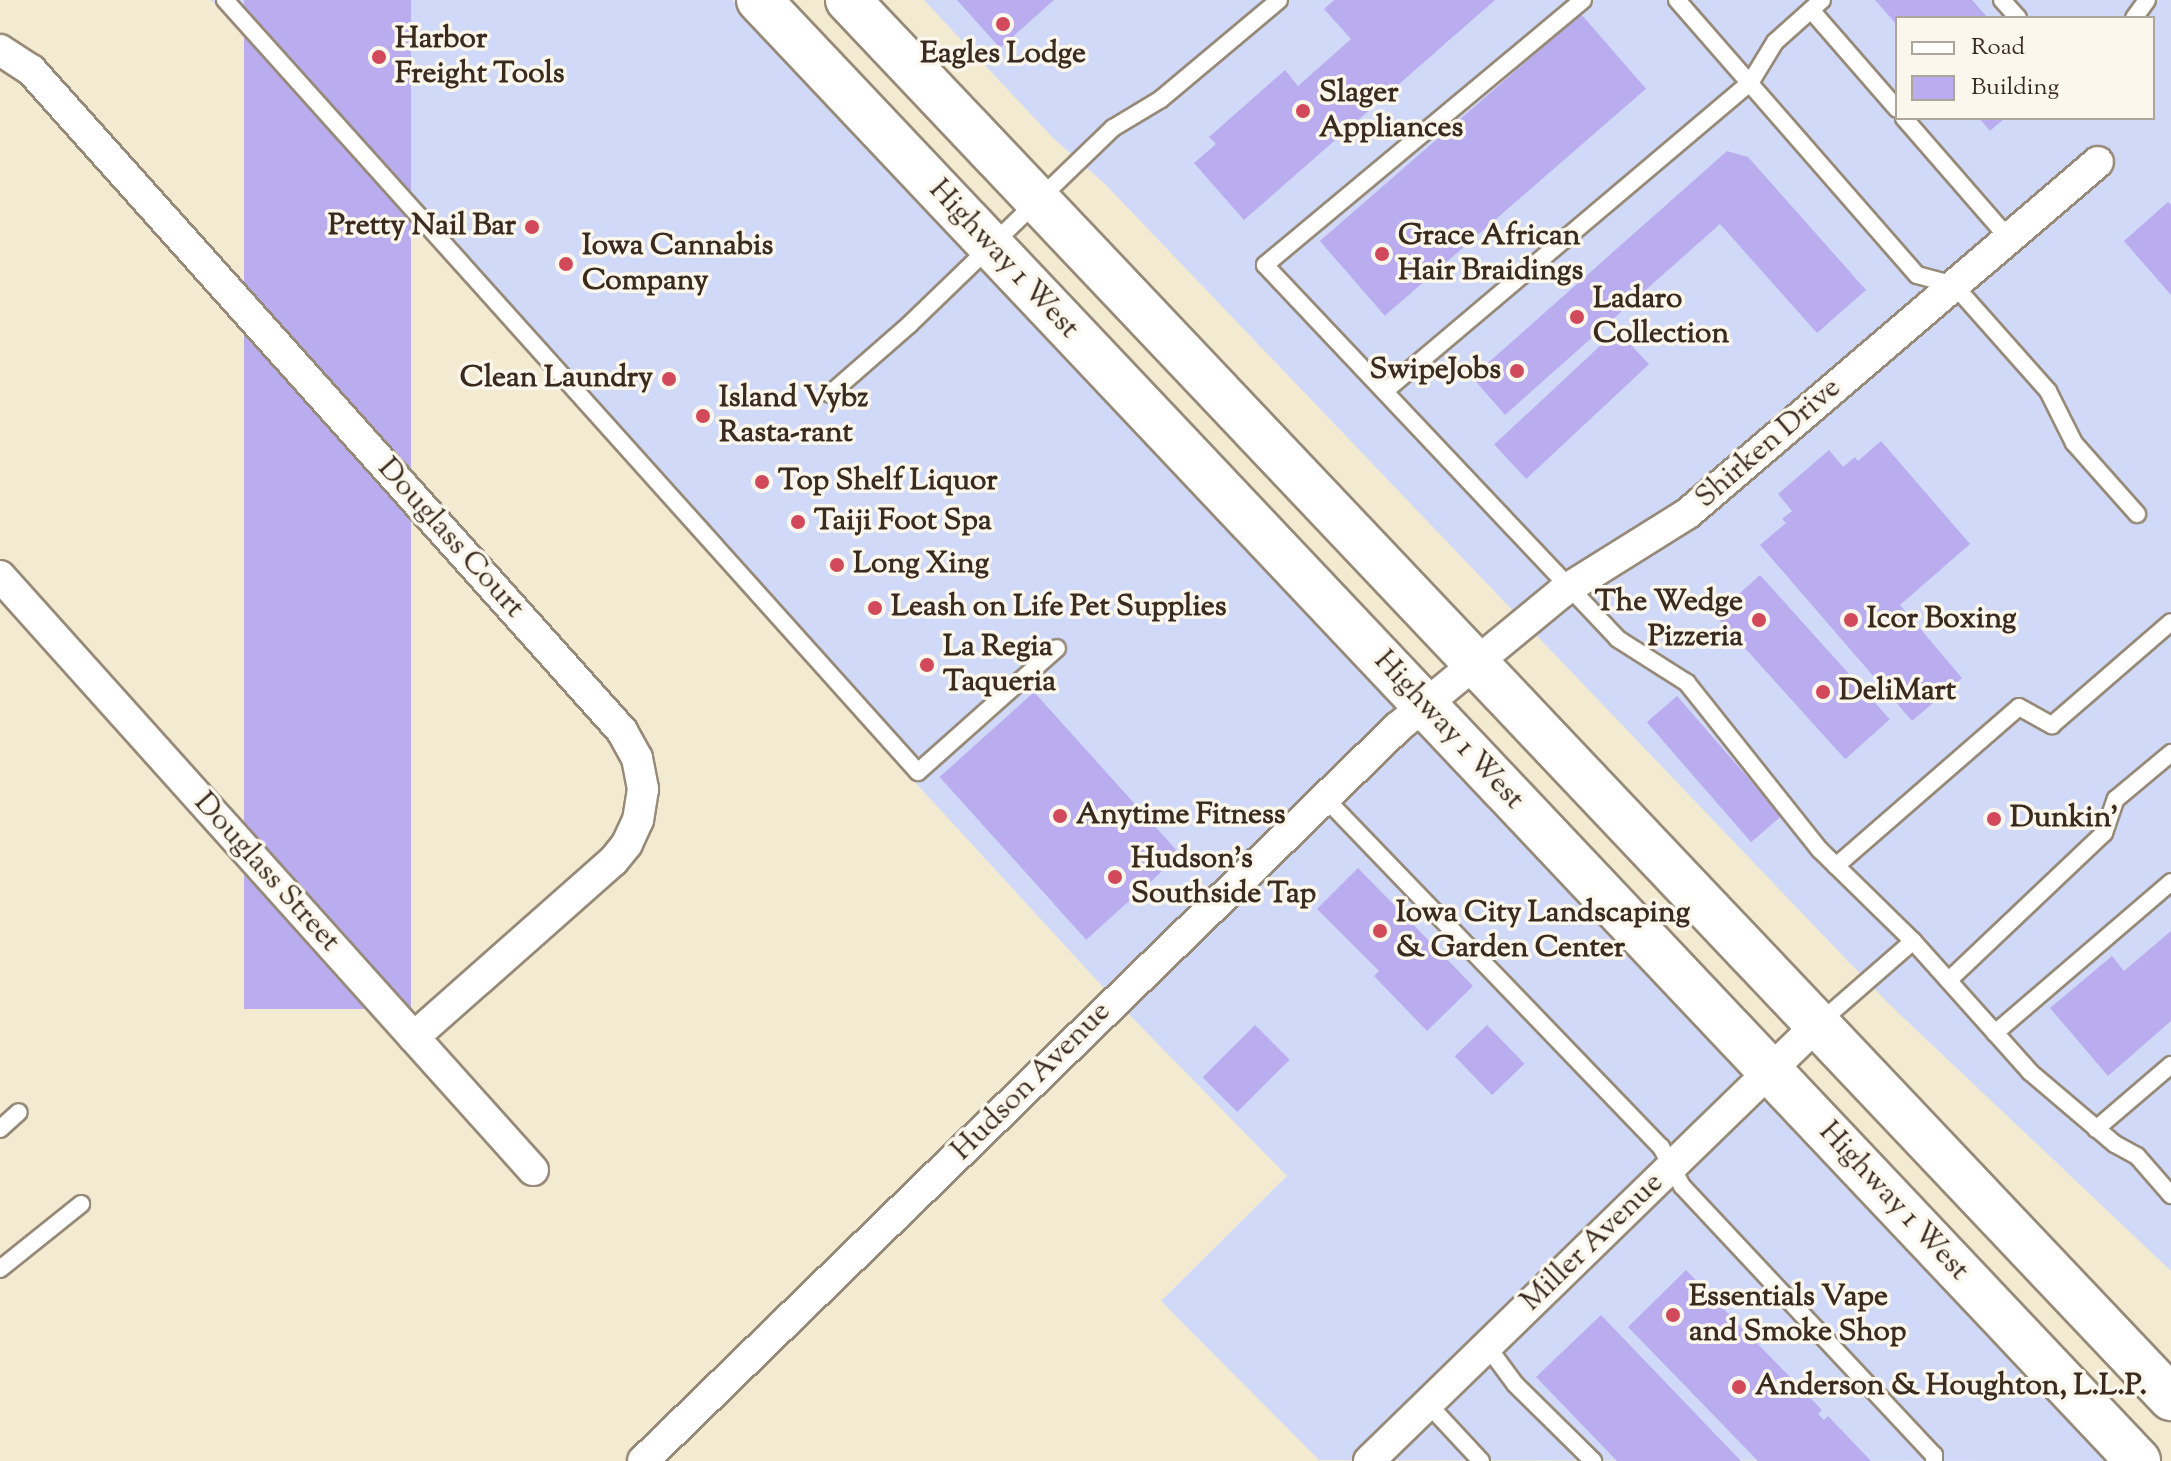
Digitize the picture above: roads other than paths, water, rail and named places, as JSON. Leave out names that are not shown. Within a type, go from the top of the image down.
[{"type":"main road","name":"Highway 1 West","points":[[759,0],[2138,1461]]},
{"type":"main road","points":[[848,0],[2171,1398]]},
{"type":"street","name":"Douglass Court","points":[[0,50],[31,70],[622,731],[637,758],[643,789],[638,820],[627,844],[613,861],[414,1037]]},
{"type":"street","name":"Shirken Drive","points":[[1425,708],[1568,588],[1687,514],[2098,162]]},
{"type":"street","name":"Douglass Street","points":[[0,576],[533,1170]]},
{"type":"street","name":"Hudson Avenue","points":[[643,1461],[1324,797],[1397,728],[1425,708]]},
{"type":"street","name":"Miller Avenue","points":[[1369,1461],[1817,1025]]},
{"type":"lane","points":[[225,0],[918,772],[1057,648]]},
{"type":"lane","points":[[830,394],[991,247],[1113,128],[1161,99],[1279,0]]},
{"type":"lane","points":[[1583,0],[1265,265],[1618,639],[1687,683],[1810,838],[1913,941],[2030,1072],[2096,1129],[2137,1156],[2171,1195]]},
{"type":"lane","points":[[1677,0],[1917,275],[1954,285],[2048,391],[2074,443],[2137,514]]},
{"type":"lane","points":[[2002,0],[2016,16]]},
{"type":"lane","points":[[1385,391],[1750,83],[1775,42],[1817,5],[1895,106]]},
{"type":"lane","points":[[1906,120],[2009,239]]},
{"type":"lane","points":[[1836,866],[2019,707],[2052,725],[2171,622]]},
{"type":"lane","points":[[1949,980],[2104,833],[2116,799],[2171,753]]},
{"type":"lane","points":[[1324,797],[1661,1147],[1682,1186],[1934,1455],[1934,1461]]},
{"type":"lane","points":[[1995,1033],[2171,882]]},
{"type":"lane","points":[[1817,1025],[1913,941]]},
{"type":"lane","points":[[2096,1129],[2171,1065]]},
{"type":"lane","points":[[0,1129],[19,1112]]},
{"type":"lane","points":[[0,1269],[81,1204]]},
{"type":"lane","points":[[1487,1346],[1515,1384],[1593,1461]]},
{"type":"lane","points":[[1428,1404],[1481,1461]]},
{"type":"place","name":"Eagles Lodge","points":[[1003,24]]},
{"type":"place","name":"Harbor Freight Tools","points":[[379,57]]},
{"type":"place","name":"Slager Appliances","points":[[1303,111]]},
{"type":"place","name":"Pretty Nail Bar","points":[[532,227]]},
{"type":"place","name":"Grace African Hair Braidings","points":[[1382,254]]},
{"type":"place","name":"Iowa Cannabis Company","points":[[566,264]]},
{"type":"place","name":"Ladaro Collection","points":[[1577,317]]},
{"type":"place","name":"SwipeJobs","points":[[1517,371]]},
{"type":"place","name":"Clean Laundry","points":[[669,379]]},
{"type":"place","name":"Island Vybz Rasta-rant","points":[[703,416]]},
{"type":"place","name":"Top Shelf Liquor","points":[[762,482]]},
{"type":"place","name":"Taiji Foot Spa","points":[[798,522]]},
{"type":"place","name":"Long Xing","points":[[837,565]]},
{"type":"place","name":"Leash on Life Pet Supplies","points":[[875,608]]},
{"type":"place","name":"The Wedge Pizzeria","points":[[1759,620]]},
{"type":"place","name":"Icor Boxing","points":[[1851,620]]},
{"type":"place","name":"La Regia Taqueria","points":[[927,665]]},
{"type":"place","name":"DeliMart","points":[[1823,692]]},
{"type":"place","name":"Anytime Fitness","points":[[1060,816]]},
{"type":"place","name":"Dunkin'","points":[[1994,819]]},
{"type":"place","name":"Hudson's Southside Tap","points":[[1115,877]]},
{"type":"place","name":"Iowa City Landscaping & Garden Center","points":[[1380,931]]},
{"type":"place","name":"Essentials Vape and Smoke Shop","points":[[1673,1315]]},
{"type":"place","name":"Anderson & Houghton, L.L.P.","points":[[1739,1387]]}]
